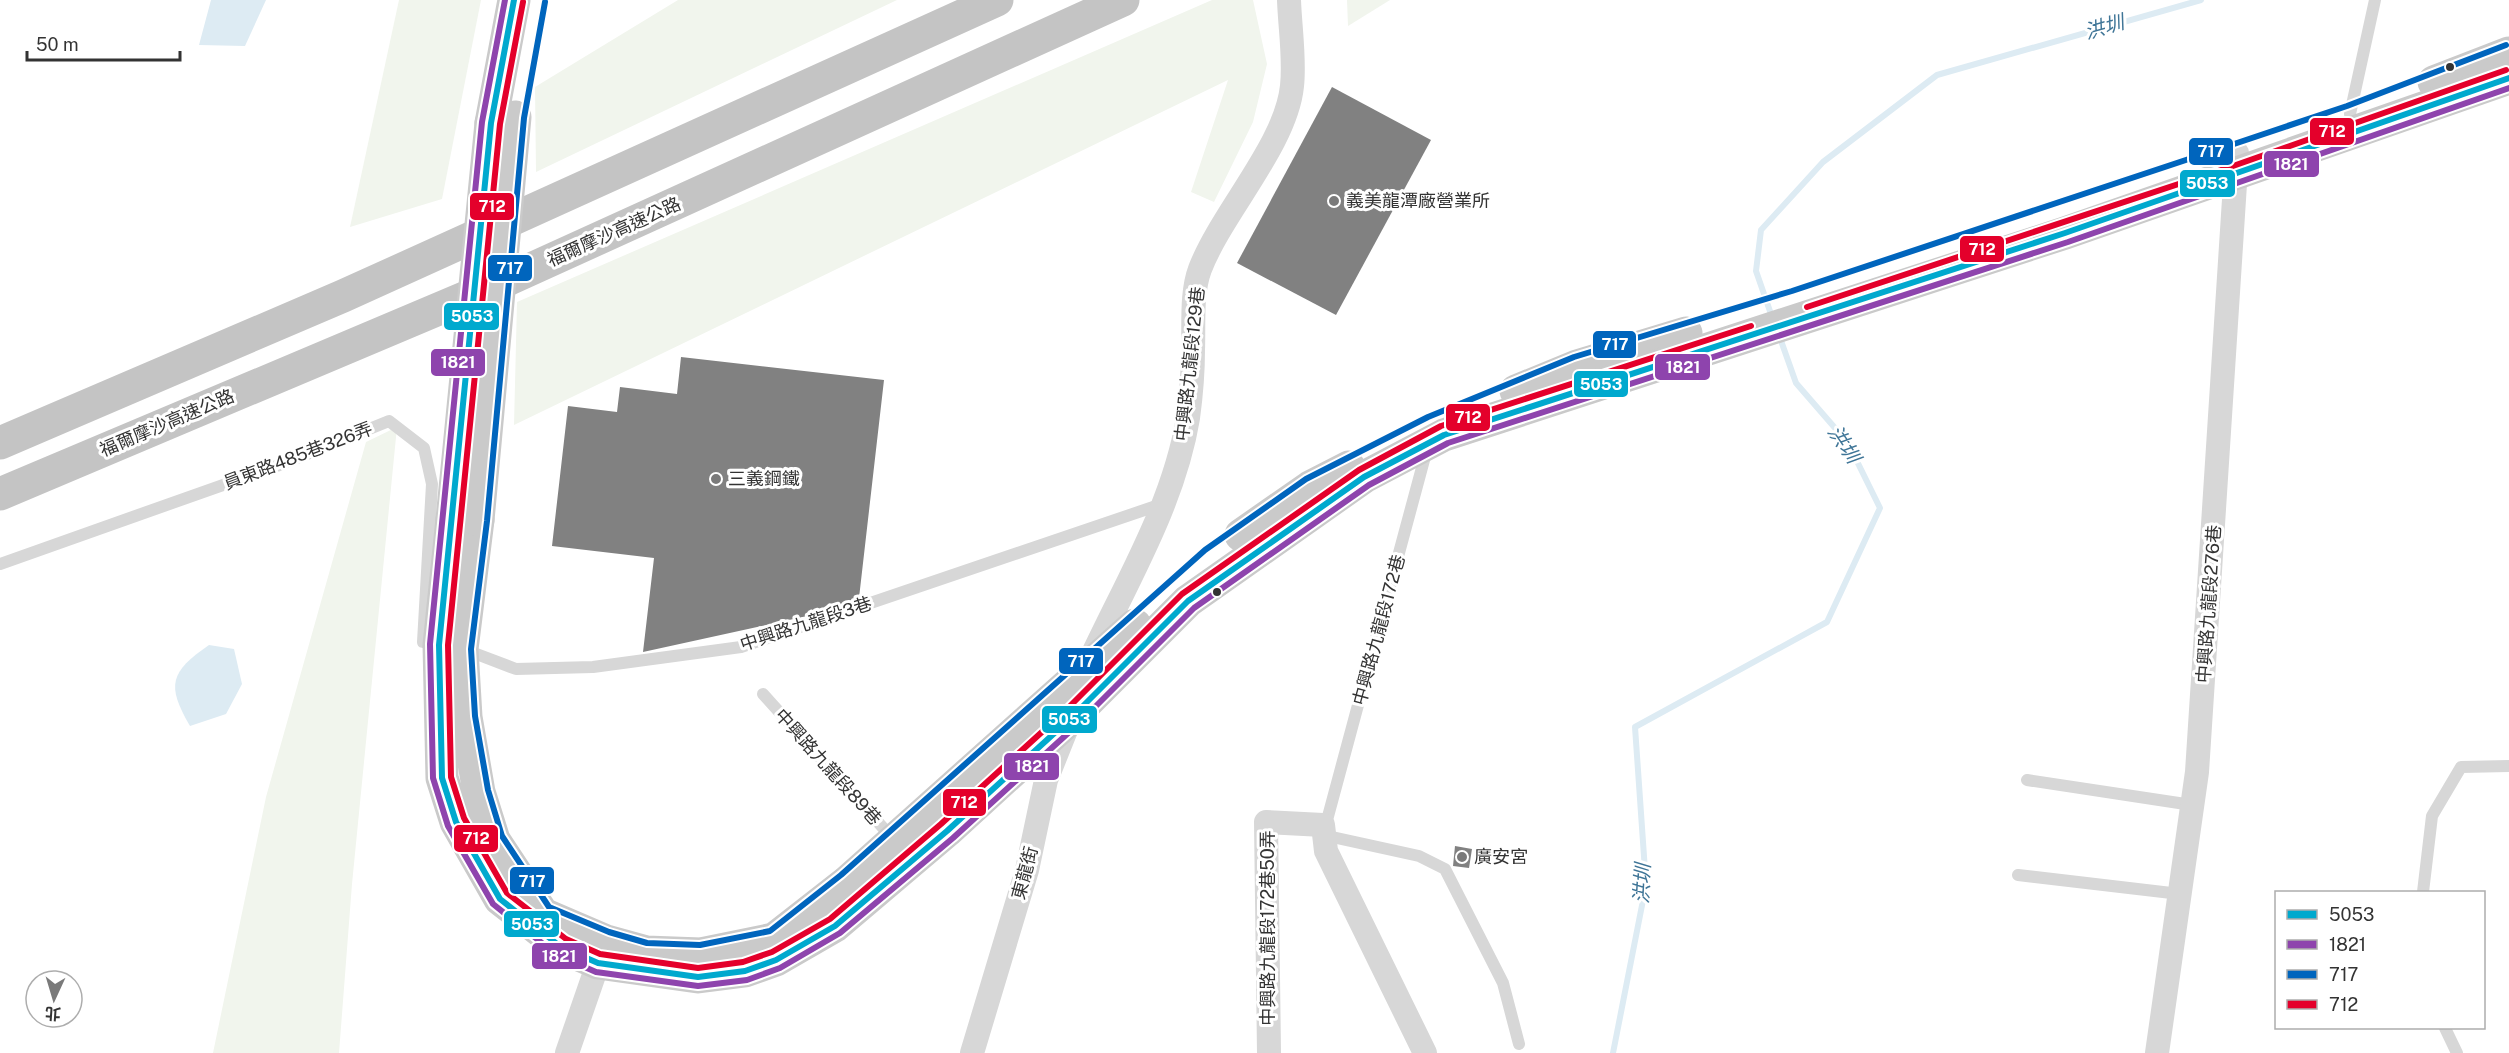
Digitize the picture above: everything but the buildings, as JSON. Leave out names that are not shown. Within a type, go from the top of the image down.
[{"type":"highway","points":[[0,443],[343,296],[997,0]]},
{"type":"highway","name":"福爾摩沙高速公路","points":[[0,494],[507,280],[1123,0]]},
{"type":"main road","points":[[514,0],[465,520],[450,647],[466,717],[479,792],[494,840],[543,915],[602,952],[698,977],[745,971],[776,960],[835,926],[947,831],[1210,557],[1310,487],[1577,366],[1749,325],[2236,164],[2509,78]]},
{"type":"main road","points":[[503,120],[536,0]]},
{"type":"main road","points":[[2236,164],[2350,114],[2509,53]]},
{"type":"main road","points":[[602,952],[701,954],[774,939],[1078,694],[1188,601],[1364,477],[1431,434]]},
{"type":"street","name":"中興路九龍段129巷","points":[[1078,694],[1178,466],[1188,418],[1193,366],[1194,308],[1200,270],[1218,234],[1278,131],[1287,110],[1292,87],[1289,0]]},
{"type":"street","name":"中興路九龍段276巷","points":[[2157,1053],[2197,772],[2222,415],[2236,164]]},
{"type":"street","name":"東龍街","points":[[972,1053],[1027,870],[1046,780],[1078,694]]},
{"type":"street","name":"中興路九龍段172巷50弄","points":[[1269,1053],[1266,822],[1323,825],[1323,836]]},
{"type":"street","points":[[1323,836],[1326,851],[1425,1053]]},
{"type":"street","points":[[567,1053],[602,952]]},
{"type":"lane","points":[[2350,114],[2375,0]]},
{"type":"lane","name":"員東路485巷326弄","points":[[0,564],[285,463],[389,421],[424,448],[432,484],[423,642],[450,647]]},
{"type":"lane","name":"中興路九龍段172巷","points":[[1323,836],[1431,434]]},
{"type":"lane","name":"中興路九龍段3巷","points":[[450,647],[516,669],[593,667],[741,647],[1162,504]]},
{"type":"lane","name":"中興路九龍段89巷","points":[[763,694],[894,840]]},
{"type":"lane","points":[[2423,891],[2432,816],[2461,767],[2509,766]]},
{"type":"lane","points":[[2026,780],[2192,805]]},
{"type":"lane","points":[[1323,836],[1419,856],[1445,869],[1503,983],[1519,1044]]},
{"type":"lane","points":[[2018,874],[2180,894]]},
{"type":"lane","points":[[2445,1029],[2457,1053]]},
{"type":"shaded area","points":[[211,0],[266,0],[245,46],[199,45]]},
{"type":"shaded area","points":[[399,0],[481,0],[442,199],[350,227]]},
{"type":"shaded area","points":[[678,0],[897,0],[536,172],[535,87]]},
{"type":"shaded area","points":[[1212,0],[1253,0],[1267,64],[1253,122],[1214,202],[1191,192],[1228,80],[514,425],[517,302]]},
{"type":"shaded area","points":[[1347,0],[1390,0],[1348,26]]},
{"type":"shaded area","points":[[397,427],[352,884],[339,1053],[213,1053],[266,797],[366,442]]},
{"type":"shaded area","points":[[209,645],[234,649],[242,684],[226,714],[190,726],[177,700],[176,680],[186,663]]},
{"type":"waterway","name":"洪圳","points":[[1772,317],[1756,271],[1761,230],[1823,162],[1937,75],[2201,0]]},
{"type":"waterway","name":"洪圳","points":[[1613,1053],[1646,885],[1635,727],[1827,622],[1880,508],[1848,443],[1796,383],[1779,335]]},
{"type":"transit line","name":"1821","points":[[505,0],[482,122],[430,644],[433,778],[448,826],[493,904],[557,955],[596,972],[698,986],[747,980],[780,968],[840,933],[953,838],[1077,725],[1194,608],[1369,485],[1448,443],[2068,242],[2509,88]]},
{"type":"transit line","name":"5053","points":[[514,0],[491,123],[439,645],[442,778],[456,822],[500,899],[561,947],[598,963],[698,977],[745,971],[776,960],[835,926],[947,831],[1071,718],[1188,601],[1364,477],[1444,435],[2065,233],[2509,78]]},
{"type":"transit line","name":"712","points":[[523,2],[500,124],[448,645],[451,777],[464,818],[507,893],[566,939],[600,954],[698,968],[743,962],[772,952],[830,919],[941,824],[1065,711],[1182,594],[1359,470],[1441,426],[1751,326]]},
{"type":"transit line","name":"717","points":[[545,2],[524,118],[487,521],[471,649],[475,716],[488,790],[502,836],[549,907],[609,932],[647,943],[700,945],[770,931],[841,875],[1205,550],[1306,479],[1428,417],[1574,357],[1792,291],[2234,144],[2347,106],[2506,45]]},
{"type":"transit line","name":"712","points":[[1807,307],[2233,166],[2506,70]]},
{"type":"place","name":"義美龍潭廠營業所","points":[[1334,201]]},
{"type":"place","name":"三義鋼鐵","points":[[716,479]]},
{"type":"place","name":"廣安宮","points":[[1462,857]]}]
